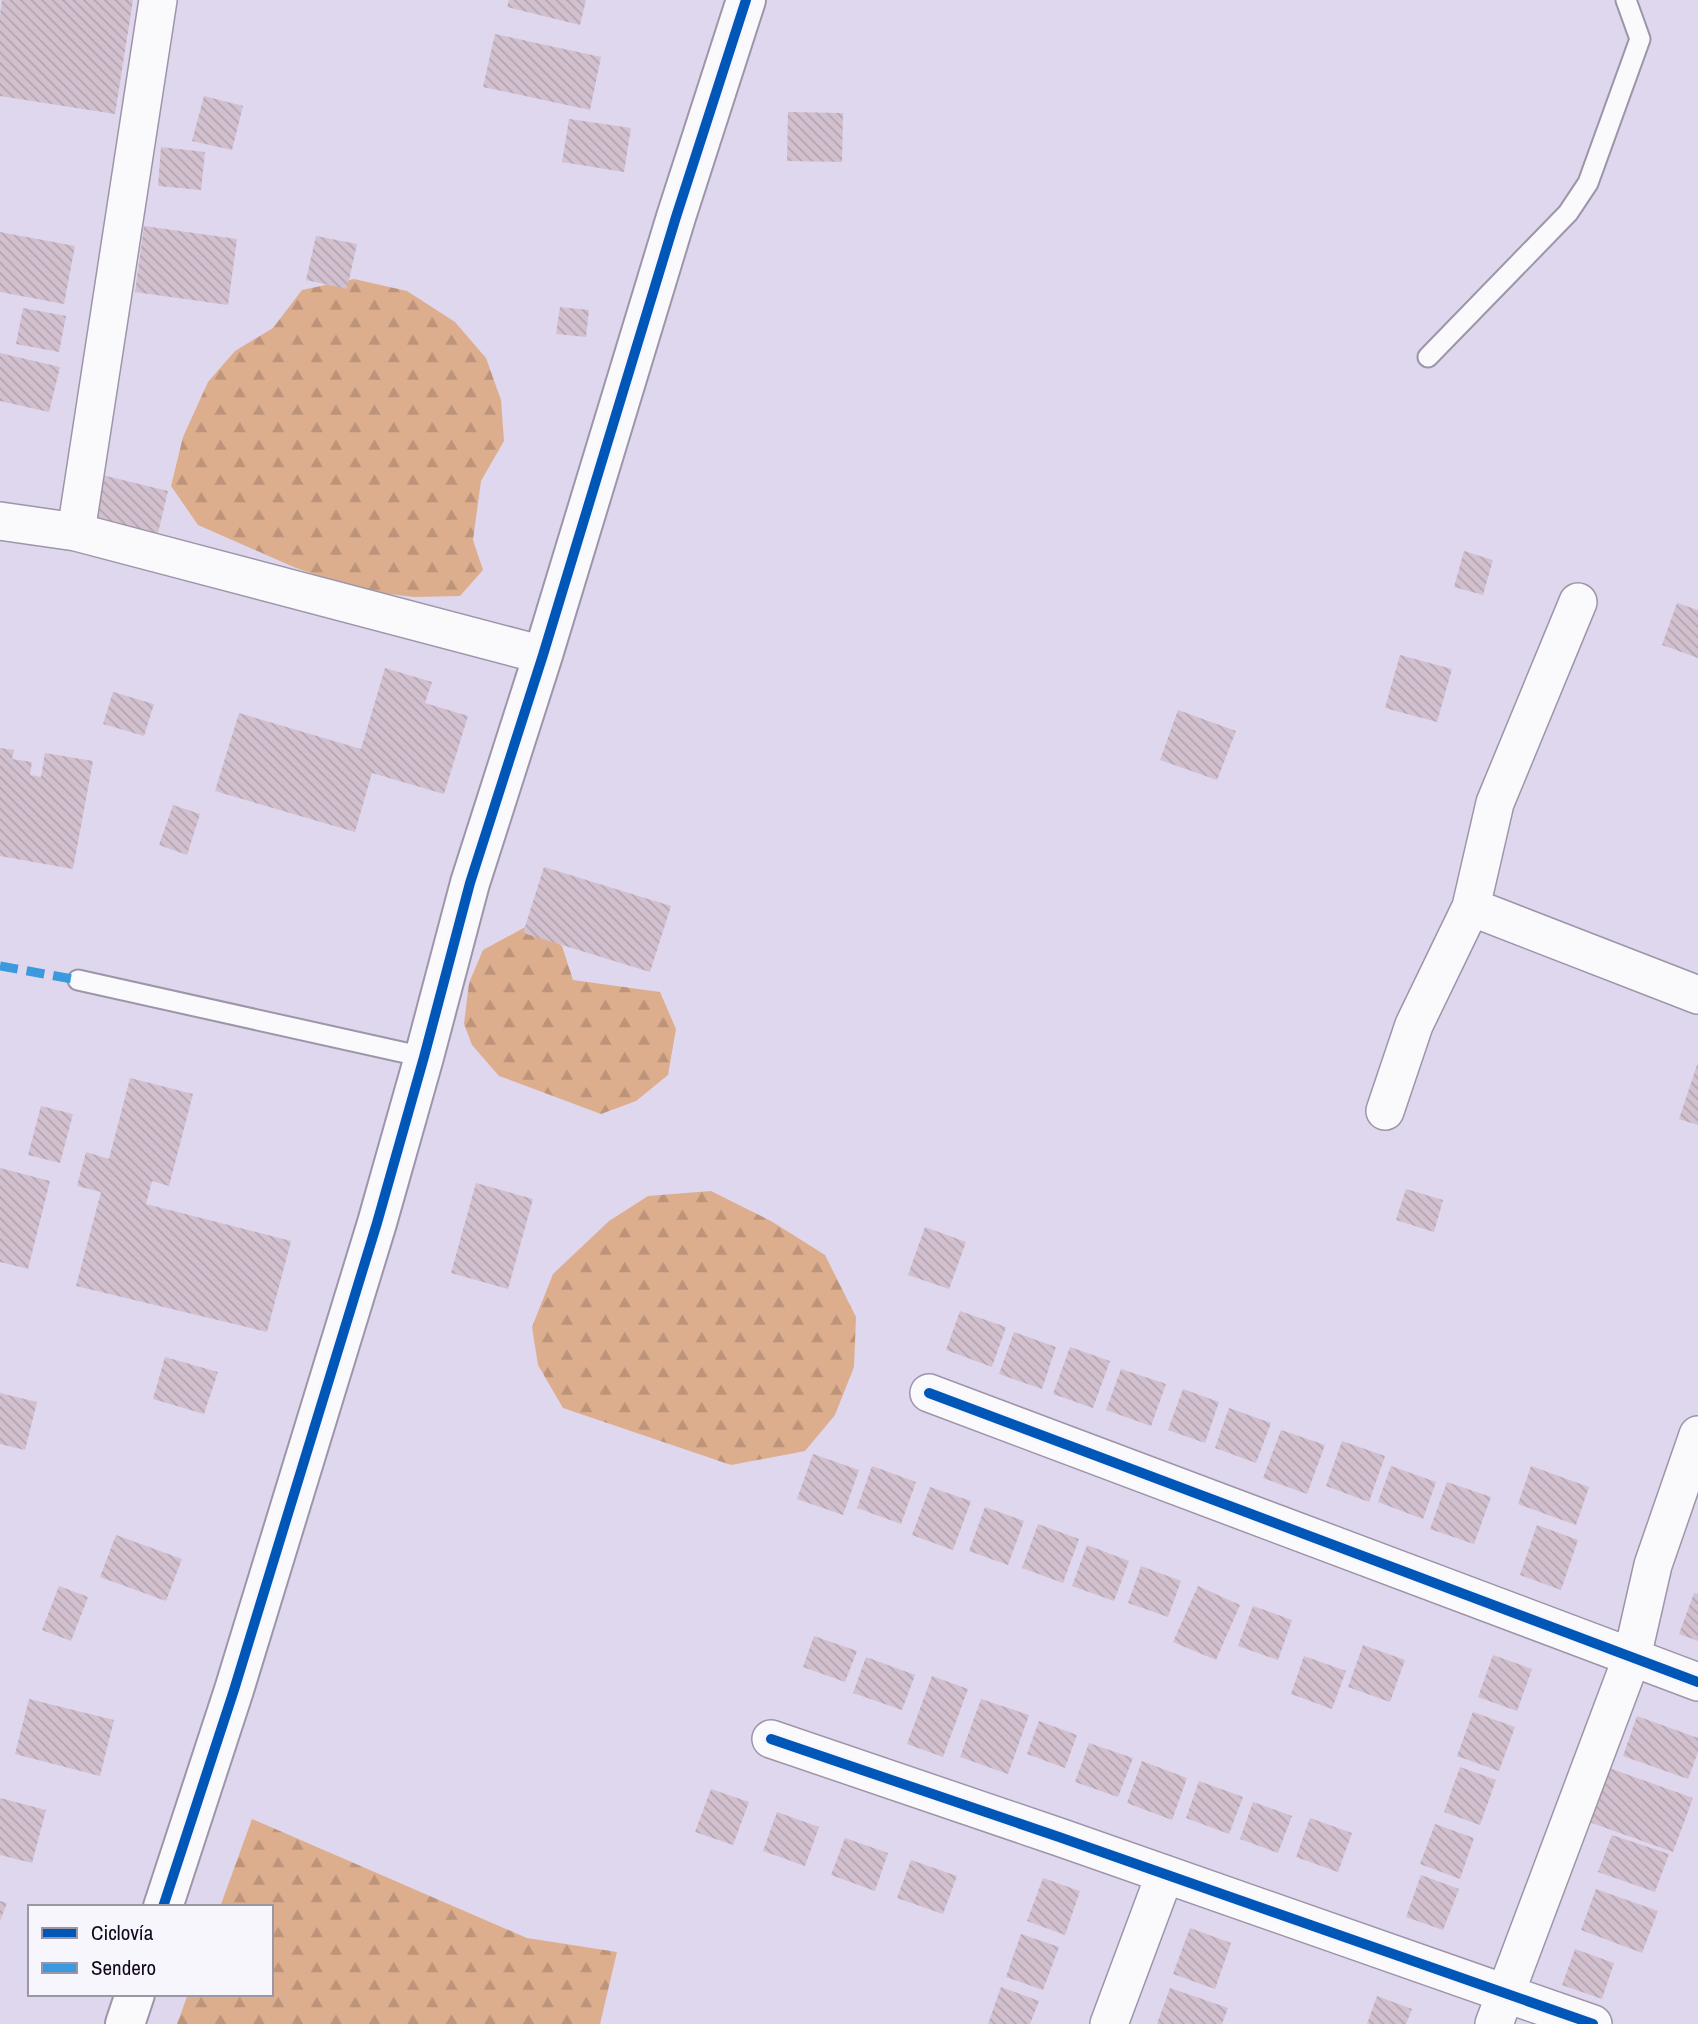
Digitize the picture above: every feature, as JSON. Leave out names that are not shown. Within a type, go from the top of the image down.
[{"type":"street","points":[[76,533],[158,0]]},
{"type":"street","points":[[164,1905],[242,1664],[377,1223],[470,883],[544,655],[672,230],[746,0]]},
{"type":"street","points":[[0,521],[76,533],[544,655]]},
{"type":"street","points":[[1385,1111],[1414,1025],[1471,907],[1496,803],[1578,602]]},
{"type":"street","points":[[1471,907],[1698,995]]},
{"type":"street","points":[[929,1393],[1698,1682]]},
{"type":"street","points":[[1499,2008],[1632,1657],[1653,1565],[1698,1436]]},
{"type":"street","points":[[771,1739],[1166,1874],[1499,2008],[1593,2024]]},
{"type":"street","points":[[1109,2024],[1166,1874]]},
{"type":"street","points":[[125,2024],[134,1996]]},
{"type":"lane","points":[[1428,357],[1569,213],[1588,183],[1640,39],[1626,0]]},
{"type":"lane","points":[[78,980],[424,1057]]},
{"type":"green space","points":[[354,279],[407,291],[455,322],[486,358],[501,400],[504,441],[481,481],[473,540],[483,570],[460,596],[414,597],[364,591],[296,568],[198,525],[171,486],[183,437],[208,382],[235,351],[273,328],[302,290]]},
{"type":"green space","points":[[529,925],[562,946],[573,980],[660,992],[676,1029],[668,1075],[636,1101],[601,1114],[499,1076],[472,1045],[464,1024],[469,983],[483,950]]},
{"type":"green space","points":[[711,1191],[771,1221],[825,1255],[856,1317],[854,1367],[835,1415],[805,1451],[731,1465],[563,1408],[538,1365],[532,1327],[553,1274],[609,1221],[648,1196]]},
{"type":"green space","points":[[252,1819],[527,1938],[617,1952],[600,2024],[177,2024],[187,1996],[273,1996],[273,1905],[221,1905]]},
{"type":"building","points":[[2,0],[133,0],[115,114],[0,96]]},
{"type":"building","points":[[509,0],[586,0],[580,25],[507,7]]},
{"type":"building","points":[[495,34],[601,57],[590,110],[483,87]]},
{"type":"building","points":[[204,96],[243,106],[232,150],[192,141]]},
{"type":"building","points":[[788,112],[843,113],[842,162],[787,161]]},
{"type":"building","points":[[569,119],[631,128],[624,172],[562,162]]},
{"type":"building","points":[[161,147],[205,152],[201,190],[158,186]]},
{"type":"building","points":[[144,226],[237,239],[228,305],[135,292]]},
{"type":"building","points":[[0,232],[75,246],[64,304],[0,292]]},
{"type":"building","points":[[316,236],[357,244],[347,289],[306,280]]},
{"type":"building","points":[[560,307],[589,310],[586,337],[556,334]]},
{"type":"building","points":[[23,308],[66,316],[59,352],[16,344]]},
{"type":"building","points":[[0,353],[60,367],[49,412],[0,401]]},
{"type":"building","points":[[102,475],[168,491],[158,533],[92,517]]},
{"type":"building","points":[[1464,551],[1493,560],[1483,595],[1454,587]]},
{"type":"building","points":[[1677,603],[1698,610],[1698,658],[1662,645]]},
{"type":"building","points":[[1400,655],[1452,669],[1437,722],[1385,708]]},
{"type":"building","points":[[385,668],[432,682],[425,703],[468,716],[444,794],[372,773],[355,832],[215,791],[239,713],[361,749]]},
{"type":"building","points":[[113,692],[154,704],[144,736],[103,724]]},
{"type":"building","points":[[1178,710],[1236,731],[1217,780],[1160,760]]},
{"type":"building","points":[[0,748],[14,750],[12,759],[32,762],[30,775],[41,777],[45,753],[93,761],[73,869],[0,856]]},
{"type":"building","points":[[173,805],[200,814],[187,855],[159,845]]},
{"type":"building","points":[[544,867],[671,906],[650,972],[523,933]]},
{"type":"building","points":[[1698,1062],[1698,1125],[1679,1119]]},
{"type":"building","points":[[130,1078],[193,1094],[169,1186],[152,1181],[146,1204],[291,1241],[267,1332],[76,1286],[101,1192],[77,1186],[86,1152],[109,1159]]},
{"type":"building","points":[[41,1106],[73,1114],[60,1163],[28,1155]]},
{"type":"building","points":[[0,1168],[50,1181],[28,1269],[0,1262]]},
{"type":"building","points":[[476,1183],[533,1199],[508,1289],[451,1273]]},
{"type":"building","points":[[1406,1189],[1443,1200],[1434,1232],[1396,1220]]},
{"type":"building","points":[[925,1227],[966,1242],[949,1289],[908,1275]]},
{"type":"building","points":[[960,1311],[1006,1327],[992,1367],[946,1350]]},
{"type":"building","points":[[1014,1332],[1056,1347],[1042,1389],[999,1374]]},
{"type":"building","points":[[1070,1347],[1110,1361],[1093,1408],[1053,1394]]},
{"type":"building","points":[[165,1357],[218,1372],[204,1414],[153,1399]]},
{"type":"building","points":[[1121,1369],[1166,1384],[1151,1426],[1106,1410]]},
{"type":"building","points":[[1183,1389],[1219,1402],[1205,1443],[1168,1430]]},
{"type":"building","points":[[0,1393],[37,1402],[25,1450],[0,1444]]},
{"type":"building","points":[[1229,1408],[1271,1423],[1256,1463],[1215,1448]]},
{"type":"building","points":[[1281,1430],[1325,1445],[1307,1494],[1263,1478]]},
{"type":"building","points":[[1342,1441],[1385,1456],[1369,1502],[1326,1486]]},
{"type":"building","points":[[813,1454],[859,1470],[843,1515],[797,1499]]},
{"type":"building","points":[[872,1466],[916,1482],[901,1524],[857,1508]]},
{"type":"building","points":[[1391,1466],[1436,1482],[1423,1519],[1378,1502]]},
{"type":"building","points":[[1531,1466],[1589,1487],[1576,1525],[1518,1504]]},
{"type":"building","points":[[1447,1482],[1491,1497],[1474,1544],[1430,1529]]},
{"type":"building","points":[[930,1487],[971,1501],[953,1550],[912,1535]]},
{"type":"building","points":[[985,1507],[1024,1521],[1008,1565],[969,1551]]},
{"type":"building","points":[[1038,1524],[1079,1539],[1063,1583],[1022,1568]]},
{"type":"building","points":[[1537,1525],[1578,1540],[1561,1590],[1520,1575]]},
{"type":"building","points":[[116,1535],[182,1559],[166,1601],[100,1577]]},
{"type":"building","points":[[1087,1545],[1129,1561],[1114,1601],[1072,1586]]},
{"type":"building","points":[[1141,1566],[1181,1581],[1168,1617],[1128,1603]]},
{"type":"building","points":[[59,1586],[88,1597],[71,1641],[42,1630]]},
{"type":"building","points":[[1198,1586],[1240,1605],[1216,1660],[1173,1642]]},
{"type":"building","points":[[1694,1593],[1698,1594],[1698,1641],[1679,1634]]},
{"type":"building","points":[[1253,1606],[1292,1620],[1278,1660],[1238,1646]]},
{"type":"building","points":[[814,1636],[857,1651],[845,1682],[803,1667]]},
{"type":"building","points":[[1363,1645],[1405,1660],[1390,1702],[1348,1687]]},
{"type":"building","points":[[1493,1655],[1532,1669],[1517,1711],[1478,1697]]},
{"type":"building","points":[[1304,1656],[1346,1671],[1332,1709],[1291,1694]]},
{"type":"building","points":[[866,1657],[915,1675],[902,1710],[853,1693]]},
{"type":"building","points":[[932,1676],[968,1689],[943,1757],[907,1744]]},
{"type":"building","points":[[29,1699],[114,1720],[100,1776],[15,1754]]},
{"type":"building","points":[[981,1699],[1029,1715],[1008,1774],[960,1757]]},
{"type":"building","points":[[1473,1712],[1515,1727],[1499,1771],[1457,1756]]},
{"type":"building","points":[[1637,1716],[1698,1738],[1698,1752],[1688,1779],[1623,1756]]},
{"type":"building","points":[[1039,1721],[1077,1735],[1065,1768],[1027,1754]]},
{"type":"building","points":[[1089,1743],[1133,1758],[1118,1797],[1075,1782]]},
{"type":"building","points":[[1142,1761],[1187,1778],[1172,1820],[1127,1803]]},
{"type":"building","points":[[1460,1767],[1496,1780],[1480,1825],[1444,1812]]},
{"type":"building","points":[[1609,1768],[1693,1798],[1673,1852],[1589,1822]]},
{"type":"building","points":[[1199,1781],[1243,1797],[1229,1834],[1186,1818]]},
{"type":"building","points":[[711,1789],[749,1802],[733,1845],[695,1832]]},
{"type":"building","points":[[0,1798],[46,1810],[32,1863],[0,1855]]},
{"type":"building","points":[[1253,1802],[1292,1816],[1278,1853],[1240,1839]]},
{"type":"building","points":[[777,1812],[819,1827],[805,1866],[763,1851]]},
{"type":"building","points":[[1310,1818],[1352,1833],[1338,1872],[1296,1857]]},
{"type":"building","points":[[1435,1824],[1474,1838],[1460,1879],[1420,1864]]},
{"type":"building","points":[[1612,1835],[1669,1854],[1655,1892],[1598,1872]]},
{"type":"building","points":[[845,1838],[888,1853],[875,1891],[831,1875]]},
{"type":"building","points":[[911,1860],[957,1876],[943,1914],[897,1898]]},
{"type":"building","points":[[1421,1875],[1459,1889],[1443,1930],[1406,1917]]},
{"type":"building","points":[[1043,1878],[1080,1891],[1065,1935],[1027,1921]]},
{"type":"building","points":[[1596,1889],[1658,1911],[1642,1953],[1581,1930]]},
{"type":"building","points":[[0,1901],[7,1903],[0,1921]]},
{"type":"building","points":[[1190,1928],[1231,1943],[1215,1989],[1173,1974]]},
{"type":"building","points":[[1021,1934],[1059,1947],[1043,1990],[1006,1977]]},
{"type":"building","points":[[1575,1949],[1614,1963],[1602,1999],[1562,1985]]},
{"type":"building","points":[[1001,1987],[1039,2001],[1030,2024],[988,2024]]},
{"type":"building","points":[[1170,1988],[1228,2008],[1222,2024],[1157,2024]]},
{"type":"building","points":[[1377,1996],[1412,2009],[1406,2024],[1367,2024]]},
{"type":"marked path","points":[[0,966],[78,980]]},
{"type":"cycle path","points":[[164,1905],[234,1690],[377,1223],[470,883],[746,0]]},
{"type":"cycle path","points":[[929,1393],[1698,1682]]},
{"type":"cycle path","points":[[771,1739],[1593,2024]]}]
